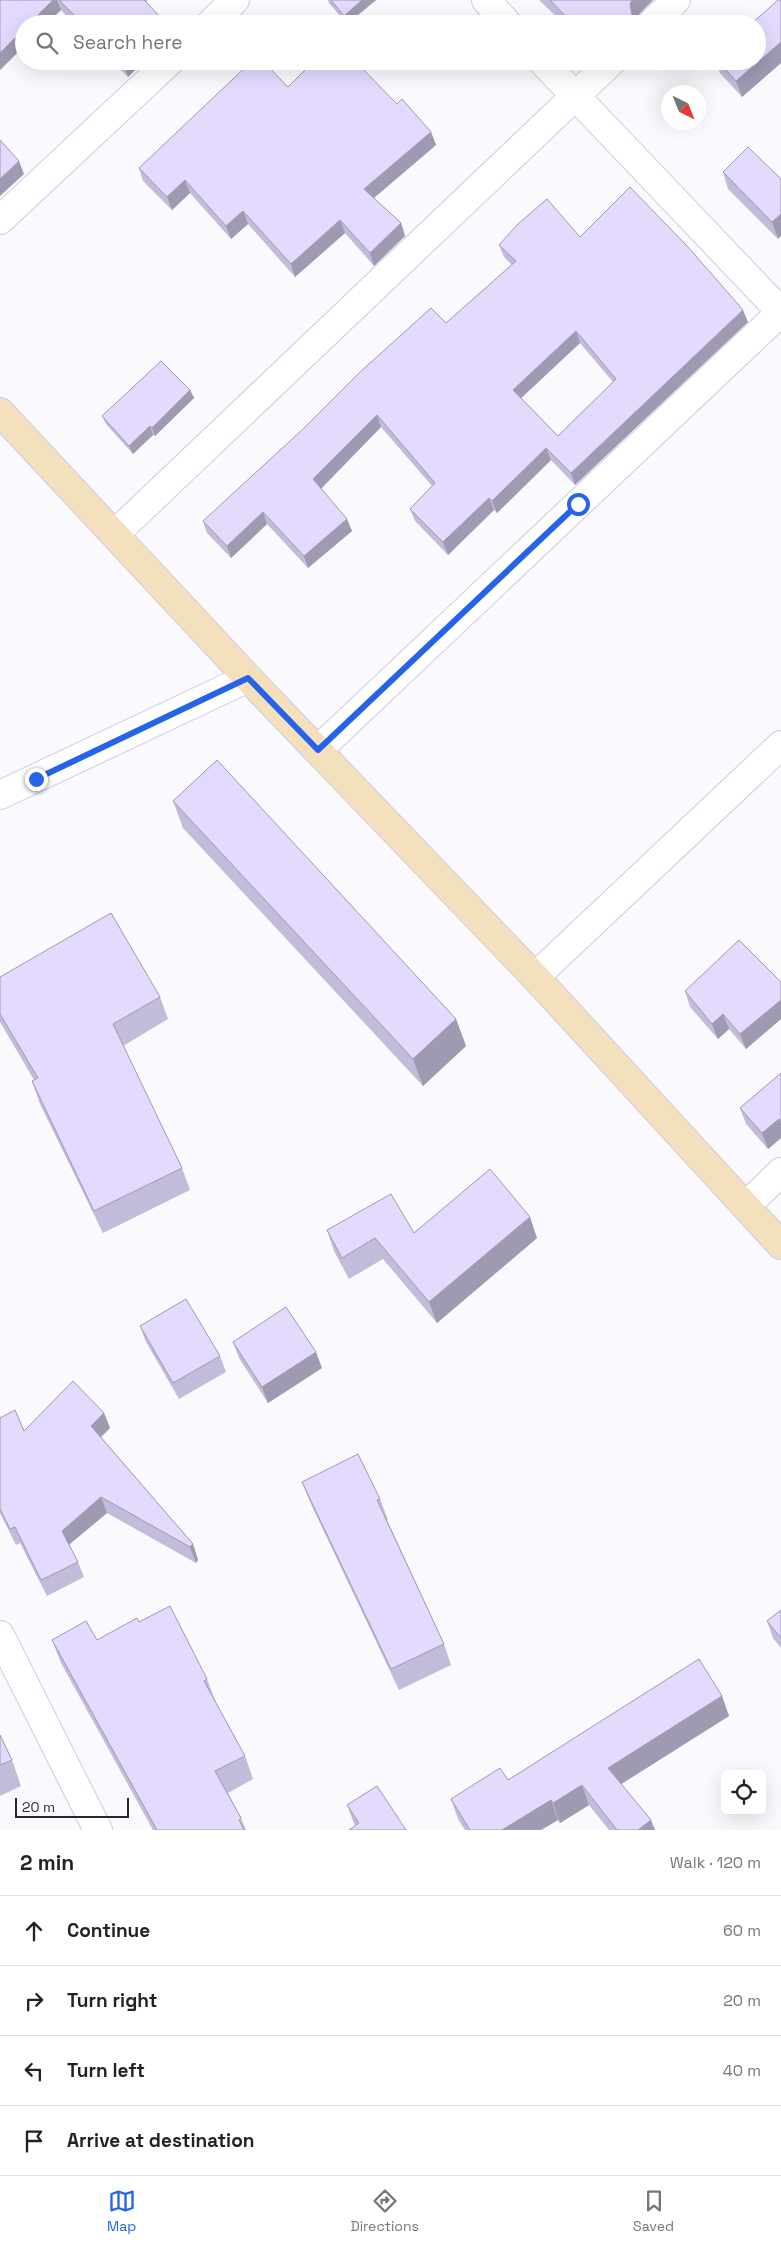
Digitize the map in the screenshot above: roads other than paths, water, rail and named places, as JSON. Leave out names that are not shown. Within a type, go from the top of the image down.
[{"type":"main road","points":[[0,412],[248,678],[535,978],[781,1245]]},
{"type":"street","points":[[219,15],[235,0]]},
{"type":"street","points":[[486,0],[500,15]]},
{"type":"street","points":[[660,15],[676,0]]},
{"type":"street","points":[[0,220],[160,70]]},
{"type":"street","points":[[318,750],[781,312],[550,70]]},
{"type":"street","points":[[115,534],[602,70]]},
{"type":"street","points":[[0,795],[248,678]]},
{"type":"street","points":[[535,978],[781,745]]},
{"type":"street","points":[[746,1206],[781,1172]]},
{"type":"street","points":[[0,1635],[98,1830]]}]
